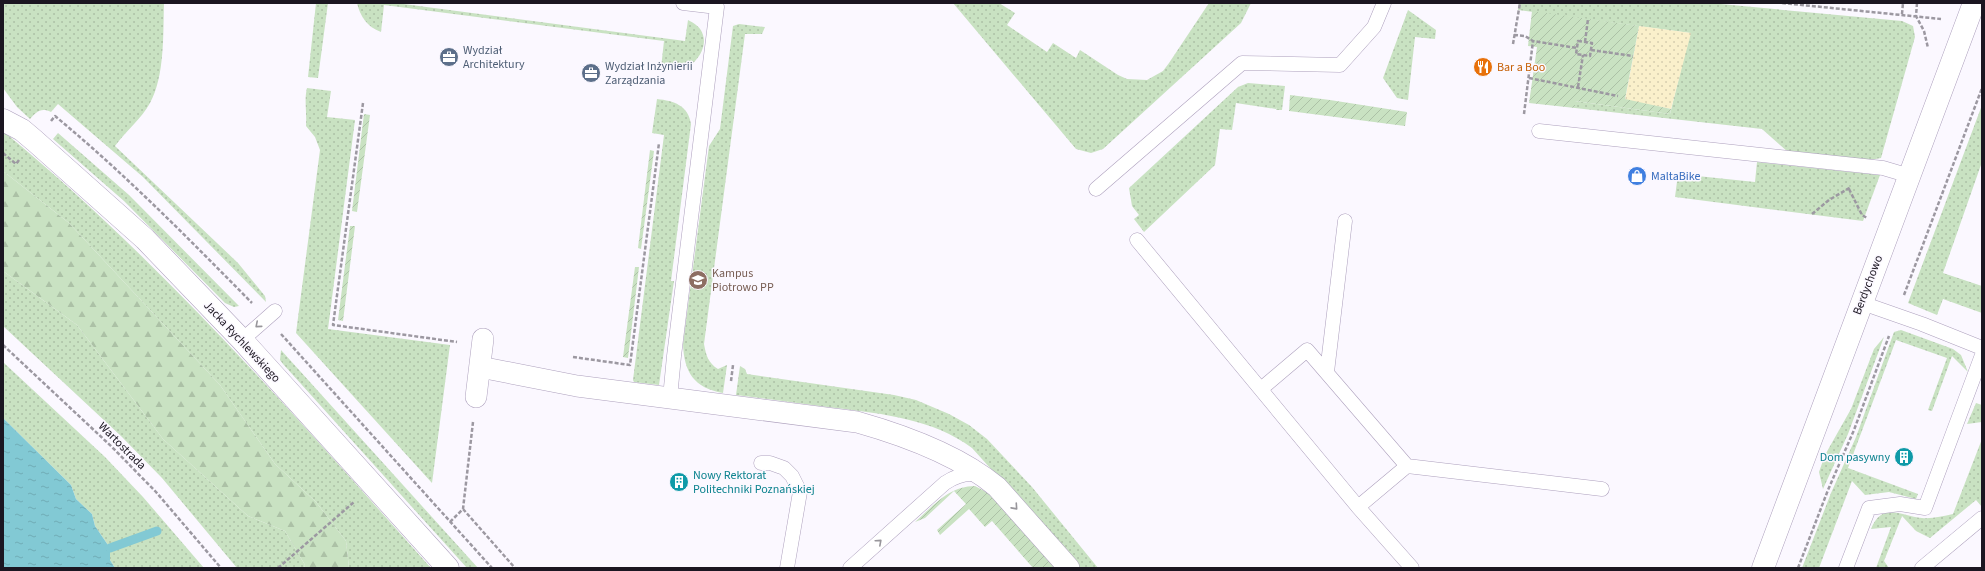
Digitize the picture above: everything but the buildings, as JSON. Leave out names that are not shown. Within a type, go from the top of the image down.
[{"type":"street","name":"Berdychowo","points":[[1763,568],[1974,3]]},
{"type":"street","name":"Jacka Rychlewskiego","points":[[3,103],[12,125],[90,188],[145,239],[242,340],[448,568]]},
{"type":"street","points":[[476,397],[483,342]]},
{"type":"street","points":[[480,367],[577,386],[857,422],[892,432],[919,443],[987,479],[996,486],[1069,568]]},
{"type":"lane","points":[[670,398],[717,7],[683,3]]},
{"type":"lane","points":[[1096,189],[1242,63],[1340,64],[1374,27],[1384,3]]},
{"type":"lane","points":[[1539,131],[1890,169],[1910,176]]},
{"type":"lane","points":[[1327,372],[1345,221]]},
{"type":"lane","points":[[1137,240],[1358,507],[1412,568]]},
{"type":"lane","points":[[1862,303],[1922,324],[1982,348]]},
{"type":"lane","points":[[242,340],[271,315]]},
{"type":"lane","points":[[1261,389],[1307,350],[1407,466],[1602,489]]},
{"type":"lane","points":[[1846,568],[1869,508],[1900,504],[1925,508],[1982,355]]},
{"type":"lane","points":[[1975,376],[1982,388]]},
{"type":"lane","points":[[761,463],[770,463],[784,468],[792,476],[800,492],[787,568]]},
{"type":"lane","points":[[1358,507],[1407,466]]},
{"type":"lane","points":[[850,568],[945,483],[955,477],[966,474],[977,475],[987,479]]},
{"type":"lane","points":[[1922,568],[1982,518]]},
{"type":"path","points":[[1513,44],[1520,3]]},
{"type":"path","points":[[1782,3],[1924,17]]},
{"type":"path","points":[[1902,14],[1903,3]]},
{"type":"path","points":[[1916,16],[1917,3]]},
{"type":"path","points":[[1585,42],[1588,19]]},
{"type":"path","points":[[1514,35],[1525,36],[1533,41],[1577,48]]},
{"type":"path","points":[[1533,41],[1524,115],[1539,131]]},
{"type":"path","points":[[1578,41],[1592,43],[1590,56],[1576,54],[1577,48],[1578,41]]},
{"type":"path","points":[[1591,50],[1633,56]]},
{"type":"path","points":[[1578,87],[1583,55]]},
{"type":"path","points":[[1529,78],[1618,96]]},
{"type":"path","points":[[363,104],[333,325],[483,342]]},
{"type":"path","points":[[65,124],[109,162],[271,315],[450,522],[492,568]]},
{"type":"path","points":[[566,356],[630,365],[659,143]]},
{"type":"path","points":[[1824,162],[1837,178],[1849,189],[1862,215],[1870,221]]},
{"type":"path","points":[[1812,214],[1829,200],[1849,189],[1878,168]]},
{"type":"path","name":"Wartostrada","points":[[3,345],[112,447],[156,492],[221,568]]},
{"type":"path","points":[[450,522],[463,509],[471,440]]},
{"type":"path","points":[[463,509],[515,568]]},
{"type":"path","points":[[278,568],[334,519]]},
{"type":"green space","points":[[3,3],[164,3],[161,67],[155,92],[143,114],[115,146],[238,263],[265,296],[266,302],[143,177],[58,104],[51,112],[44,110],[39,111],[30,119],[17,107],[3,88]]},
{"type":"green space","points":[[316,3],[328,3],[318,78],[308,77]]},
{"type":"green space","points":[[357,3],[396,3],[685,41],[688,20],[701,30],[704,41],[701,53],[693,63],[683,69],[671,70],[661,68],[664,41],[384,5],[381,32],[368,24],[360,12]]},
{"type":"green space","points":[[953,3],[999,3],[1015,13],[1007,25],[1047,52],[1053,43],[1076,58],[1080,50],[1118,75],[1127,79],[1147,80],[1163,71],[1209,3],[1251,3],[1241,23],[1103,149],[1091,153],[1076,149]]},
{"type":"green space","points":[[1519,3],[1710,3],[1902,21],[1913,26],[1915,37],[1881,158],[1870,160],[1788,152],[1762,129],[1575,108],[1575,101],[1670,114],[1690,33],[1518,10]]},
{"type":"green space","points":[[1408,10],[1436,30],[1435,39],[1415,37],[1408,100],[1397,98],[1383,78]]},
{"type":"green space","points":[[1532,11],[1639,26],[1625,99],[1671,109],[1670,114],[1575,101],[1575,108],[1529,103],[1537,47],[1528,46]]},
{"type":"green space","points":[[739,24],[765,27],[762,34],[745,34],[704,344],[708,358],[715,367],[718,369],[727,365],[723,393],[713,391],[705,387],[692,377],[686,363],[683,344],[709,146],[720,129],[733,26]]},
{"type":"green space","points":[[1248,83],[1285,86],[1282,110],[1276,110],[1277,107],[1276,109],[1236,103],[1232,130],[1220,129],[1215,165],[1144,232],[1134,219],[1139,215],[1132,206],[1129,188],[1238,87]]},
{"type":"green space","points":[[307,88],[331,91],[327,117],[355,120],[328,329],[450,345],[432,483],[296,333],[320,150],[315,137],[306,126]]},
{"type":"green space","points":[[1290,95],[1407,112],[1405,126],[1289,111]]},
{"type":"green space","points":[[657,99],[669,101],[679,105],[687,112],[691,124],[671,281],[674,281],[659,385],[634,382],[633,380],[664,135],[652,133]]},
{"type":"green space","points":[[1982,105],[1982,162],[1943,273],[1982,286],[1982,313],[1943,299],[1937,315],[1908,303]]},
{"type":"green space","points":[[364,114],[370,115],[357,212],[352,211]]},
{"type":"green space","points":[[3,131],[61,181],[172,286],[277,397],[431,568],[349,568],[346,541],[316,502],[275,464],[220,385],[69,223],[3,171]]},
{"type":"green space","points":[[58,133],[129,195],[239,306],[234,307],[225,303],[124,201],[53,139]]},
{"type":"green space","points":[[650,150],[654,151],[641,249],[638,248]]},
{"type":"green space","points":[[1757,162],[1880,175],[1863,221],[1675,197],[1678,174],[1755,182]]},
{"type":"green space","points":[[3,171],[69,223],[220,385],[275,464],[316,502],[346,541],[349,568],[304,568],[305,565],[285,531],[248,516],[163,439],[77,325],[3,271]]},
{"type":"green space","points":[[350,226],[355,226],[343,321],[338,320]]},
{"type":"green space","points":[[635,267],[639,267],[628,358],[623,357]]},
{"type":"green space","points":[[3,271],[77,325],[163,439],[248,516],[285,531],[305,565],[304,568],[237,568],[162,478],[122,437],[3,326]]},
{"type":"green space","points":[[1901,330],[1953,349],[1961,355],[1968,372],[1952,356],[1932,411],[1928,410],[1947,358],[1896,340],[1848,468],[1918,494],[1916,499],[1889,492],[1865,495],[1852,481],[1819,568],[1802,568],[1831,493],[1856,437],[1894,332]]},
{"type":"green space","points":[[1884,337],[1848,434],[1823,489],[1819,472],[1825,455],[1851,409],[1874,349]]},
{"type":"green space","points":[[281,350],[478,568],[467,568],[283,364],[280,360]]},
{"type":"green space","points":[[3,362],[105,457],[143,497],[204,568],[115,568],[110,560],[110,548],[95,526],[92,514],[76,499],[71,485],[3,418]]},
{"type":"green space","points":[[740,366],[745,369],[747,374],[894,395],[916,400],[949,414],[969,425],[987,439],[1032,487],[1098,568],[1080,568],[972,448],[957,438],[941,430],[907,419],[854,410],[736,395]]},
{"type":"green space","points":[[1976,403],[1982,405],[1982,422],[1967,424]]},
{"type":"green space","points":[[1982,439],[1982,507],[1976,500],[1930,538],[1916,531],[1902,516],[1884,561],[1889,568],[1876,568],[1891,527],[1871,529],[1875,520],[1881,515],[1893,512],[1926,518],[1953,514]]},
{"type":"green space","points":[[975,486],[990,494],[1057,568],[1033,568],[992,521],[985,527],[969,509],[940,535],[937,530],[966,504],[954,491],[925,518],[915,522],[949,493],[957,489]]},
{"type":"sand","points":[[1639,26],[1691,33],[1671,109],[1625,100]]},
{"type":"water","points":[[3,418],[71,485],[76,499],[92,514],[95,526],[110,548],[110,560],[115,568],[3,568]]},
{"type":"waterway","points":[[110,548],[157,531]]},
{"type":"place","name":"Wydział Architektury","points":[[449,57]]},
{"type":"place","name":"Bar a Boo","points":[[1483,67]]},
{"type":"place","name":"Wydział Inżynierii Zarządzania","points":[[591,73]]},
{"type":"place","name":"MaltaBike","points":[[1637,176]]},
{"type":"place","name":"Kampus Piotrowo PP","points":[[698,280]]},
{"type":"place","name":"Dom pasywny","points":[[1904,457]]},
{"type":"place","name":"Nowy Rektorat Politechniki Poznańskiej","points":[[679,482]]}]
